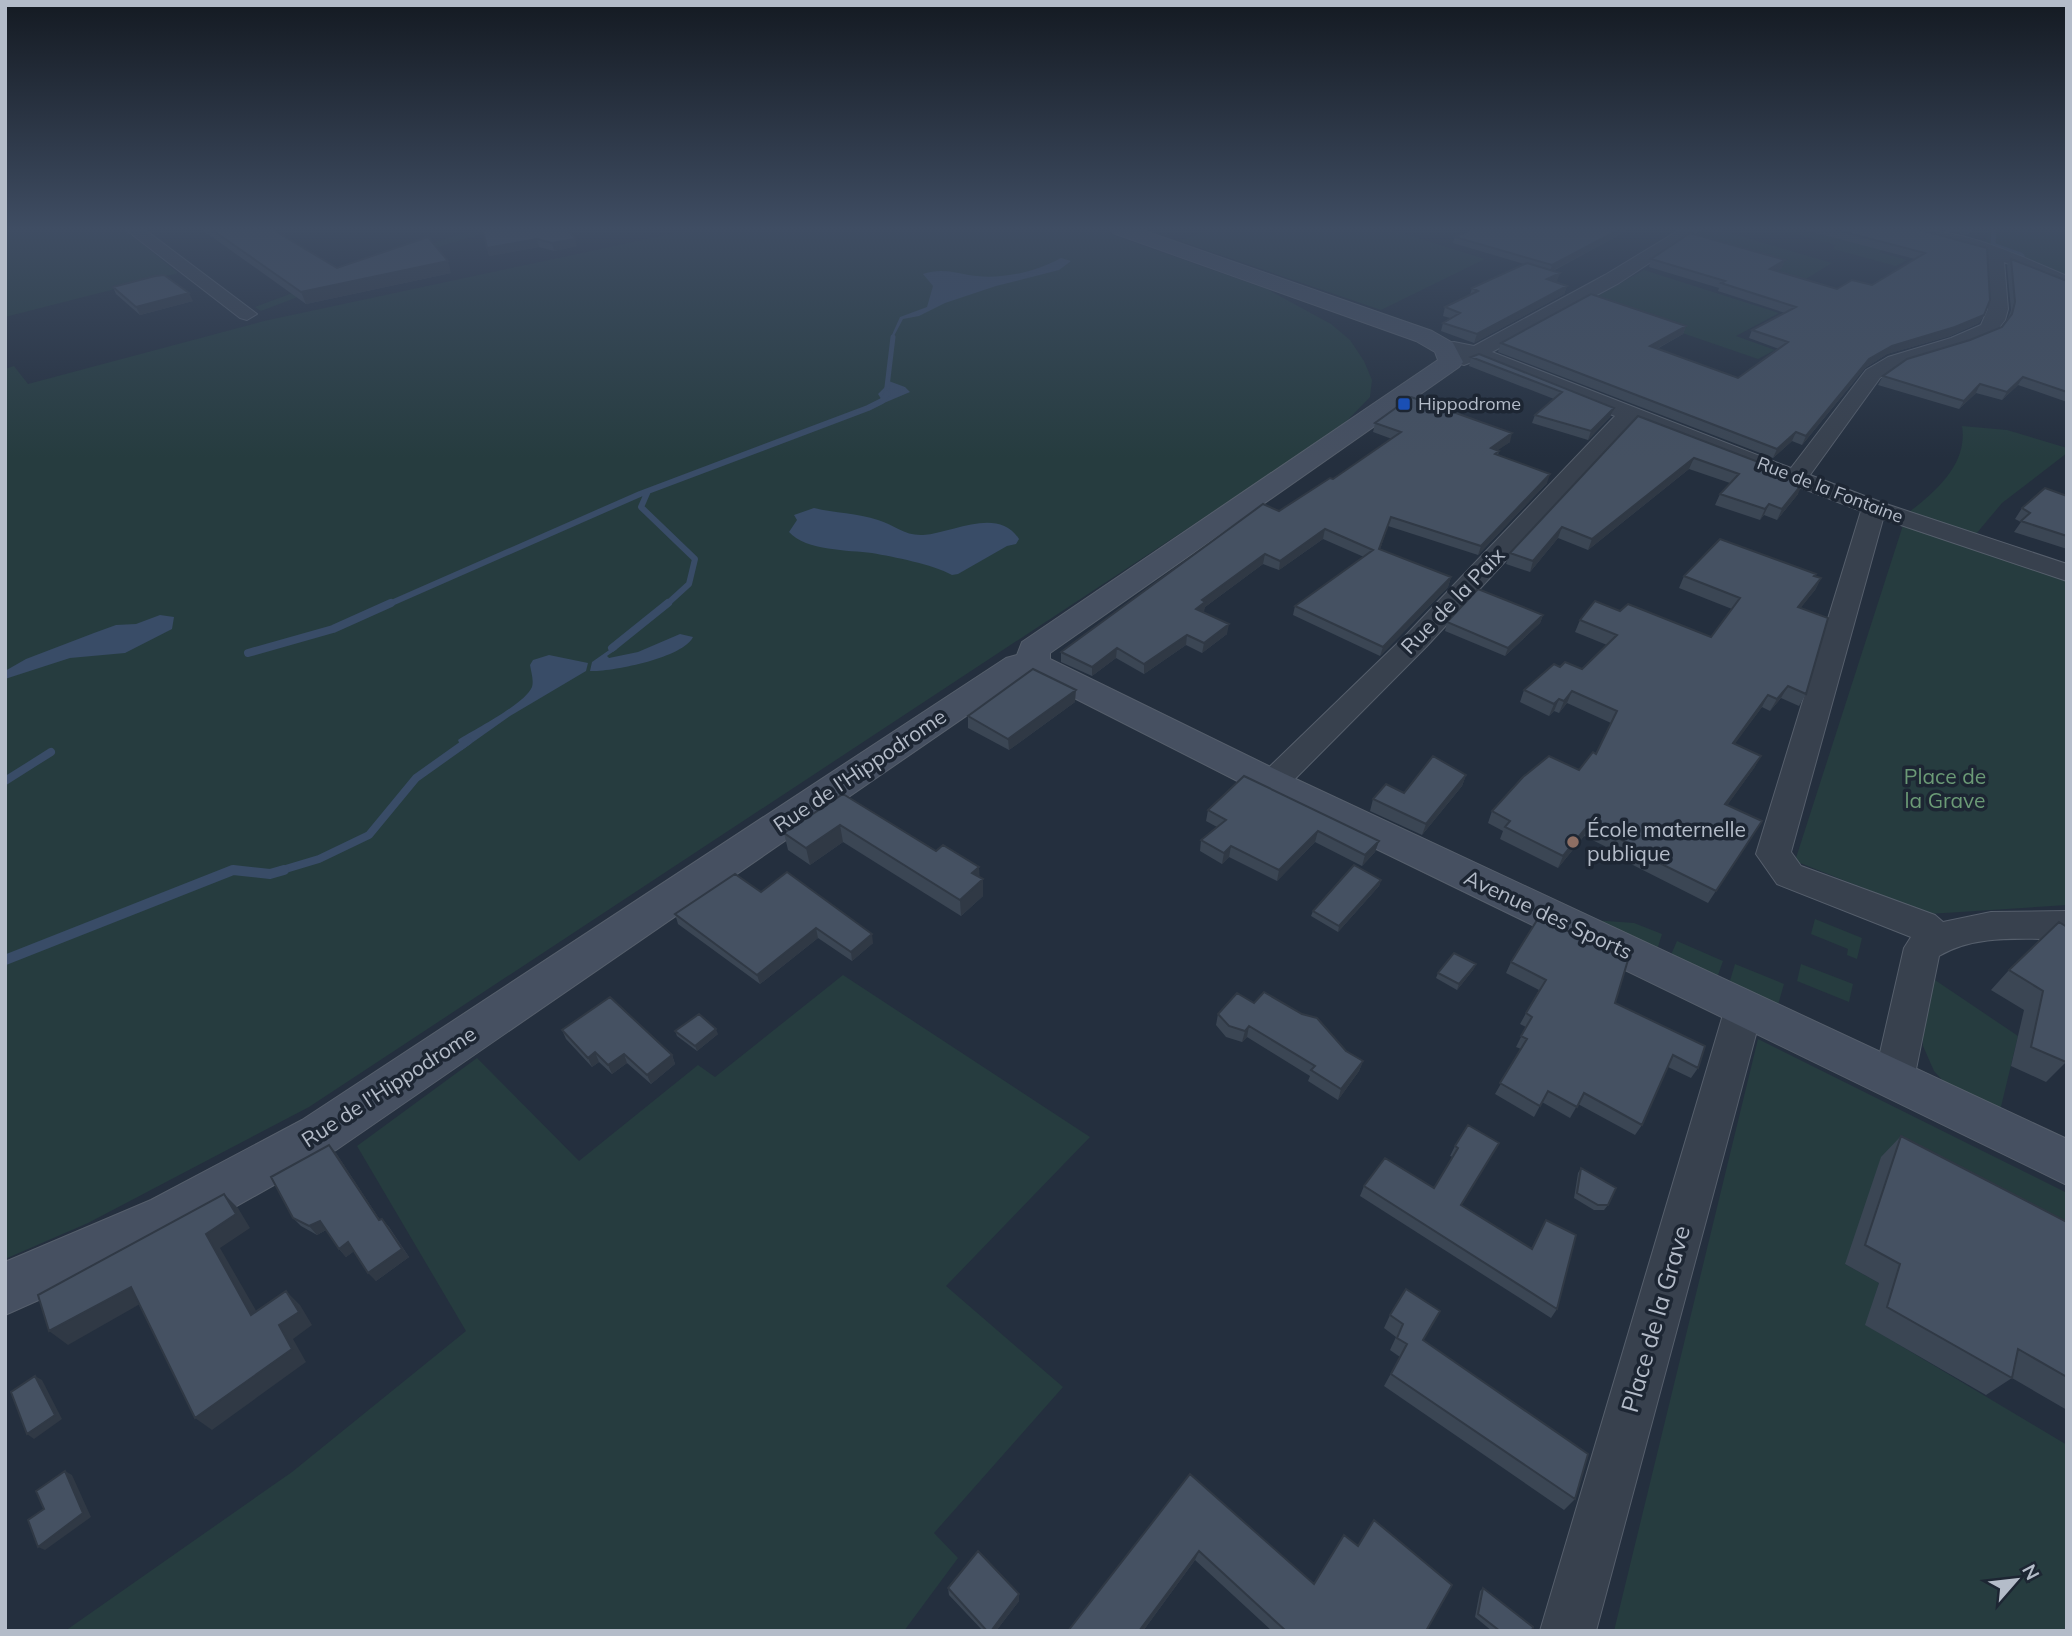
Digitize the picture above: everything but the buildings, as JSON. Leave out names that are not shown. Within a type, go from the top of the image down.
[{"type":"main road","points":[[1337,305],[1424,336],[1448,355]]},
{"type":"main road","name":"Rue de l'Hippodrome","points":[[5,1289],[169,1217],[319,1135],[1018,665],[1033,661],[1034,649],[1042,641],[1102,604],[1448,355]]},
{"type":"main road","name":"Avenue des Sports","points":[[1033,661],[1041,669],[1272,783],[2067,1163]]},
{"type":"street","points":[[235,305],[247,314]]},
{"type":"street","name":"Rue de l'Hippodrome","points":[[1448,355],[1467,359],[1564,305]]},
{"type":"street","points":[[1796,477],[1873,374],[1895,361],[1958,342],[1988,329],[1995,320],[1998,305]]},
{"type":"street","name":"Rue de la Fontaine","points":[[1480,352],[1504,366],[1874,508],[2067,573]]},
{"type":"street","name":"Rue de la Paix","points":[[1272,783],[1417,639],[1629,415]]},
{"type":"street","points":[[1874,508],[1773,853],[1789,875],[1922,925],[1937,937]]},
{"type":"street","points":[[1894,1079],[1922,948],[1937,937],[1966,927],[2067,925]]},
{"type":"street","name":"Place de la Grave","points":[[1568,1631],[1744,1008]]},
{"type":"green space","points":[[5,305],[51,305],[5,317]]},
{"type":"green space","points":[[259,305],[276,305],[261,311],[255,307]]},
{"type":"green space","points":[[337,305],[1297,305],[1331,324],[1350,340],[1364,361],[1372,380],[1370,397],[1340,428],[309,1107],[88,1223],[5,1259],[5,369],[14,366],[28,384],[264,321]]},
{"type":"green space","points":[[1367,305],[1390,305],[1381,310]]},
{"type":"green space","points":[[1602,305],[1755,305],[1779,313],[1736,336],[1775,350],[1758,359]]},
{"type":"green space","points":[[1962,426],[2007,430],[2067,448],[2067,453],[2002,503],[1976,534],[1909,512],[1940,485],[1955,464],[1963,439]]},
{"type":"green space","name":"Place de la Grave","points":[[1904,522],[2067,579],[2067,905],[1929,914],[1795,861]]},
{"type":"green space","points":[[1815,919],[1862,938],[1857,959],[1847,955],[1848,949],[1811,934]]},
{"type":"green space","points":[[1593,920],[1634,923],[1662,934],[1657,950]]},
{"type":"green space","points":[[1677,941],[1723,961],[1717,978],[1670,957]]},
{"type":"green space","points":[[1735,964],[1784,984],[1778,1005],[1729,984]]},
{"type":"green space","points":[[1801,964],[1853,984],[1849,1002],[1797,981]]},
{"type":"green space","points":[[843,975],[1090,1137],[946,1286],[1063,1387],[934,1533],[958,1558],[904,1631],[65,1631],[292,1472],[466,1331],[357,1146],[477,1058],[579,1161],[698,1065],[715,1077]]},
{"type":"green space","points":[[1932,978],[2018,1036],[1999,1115],[1957,1096],[1934,1071],[1923,1046],[1922,1024]]},
{"type":"green space","points":[[1758,1039],[2067,1193],[2067,1255],[1845,1264],[1879,1283],[1866,1325],[2067,1445],[2067,1631],[1614,1631]]},
{"type":"water","points":[[940,305],[919,316],[903,319],[891,337],[900,317],[927,307]]},
{"type":"water","points":[[886,380],[905,387],[910,392],[884,403],[878,394],[885,387]]},
{"type":"water","points":[[814,508],[870,518],[917,535],[974,524],[999,524],[1010,529],[1019,539],[1016,544],[1007,546],[952,575],[913,561],[806,543],[789,532],[797,520],[794,515]]},
{"type":"water","points":[[160,615],[174,617],[172,629],[125,653],[70,658],[5,679],[5,671],[26,659],[116,625],[136,624]]},
{"type":"water","points":[[680,634],[693,637],[687,645],[662,657],[614,669],[590,671],[592,662],[612,648],[617,649],[607,656],[609,658],[638,652]]},
{"type":"water","points":[[549,655],[588,663],[586,671],[510,716],[462,750],[458,740],[528,694],[533,684],[530,665],[533,660]]},
{"type":"waterway","points":[[886,395],[893,337]]},
{"type":"waterway","points":[[387,605],[640,494],[868,408],[882,401],[887,394]]},
{"type":"waterway","points":[[648,491],[641,507],[695,559],[689,584],[666,605]]},
{"type":"waterway","points":[[248,653],[333,629],[391,603]]},
{"type":"waterway","points":[[612,648],[668,603]]},
{"type":"waterway","points":[[279,871],[319,859],[369,835],[416,778],[468,741]]},
{"type":"waterway","points":[[5,781],[51,752]]},
{"type":"waterway","points":[[242,871],[270,874],[284,870]]},
{"type":"waterway","points":[[5,960],[230,871]]},
{"type":"waterway","points":[[230,871],[242,871]]},
{"type":"waterway","points":[[230,871],[242,871]]},
{"type":"place","name":"Hippodrome","points":[[1404,404]]},
{"type":"place","name":"École maternelle publique","points":[[1573,842]]}]
